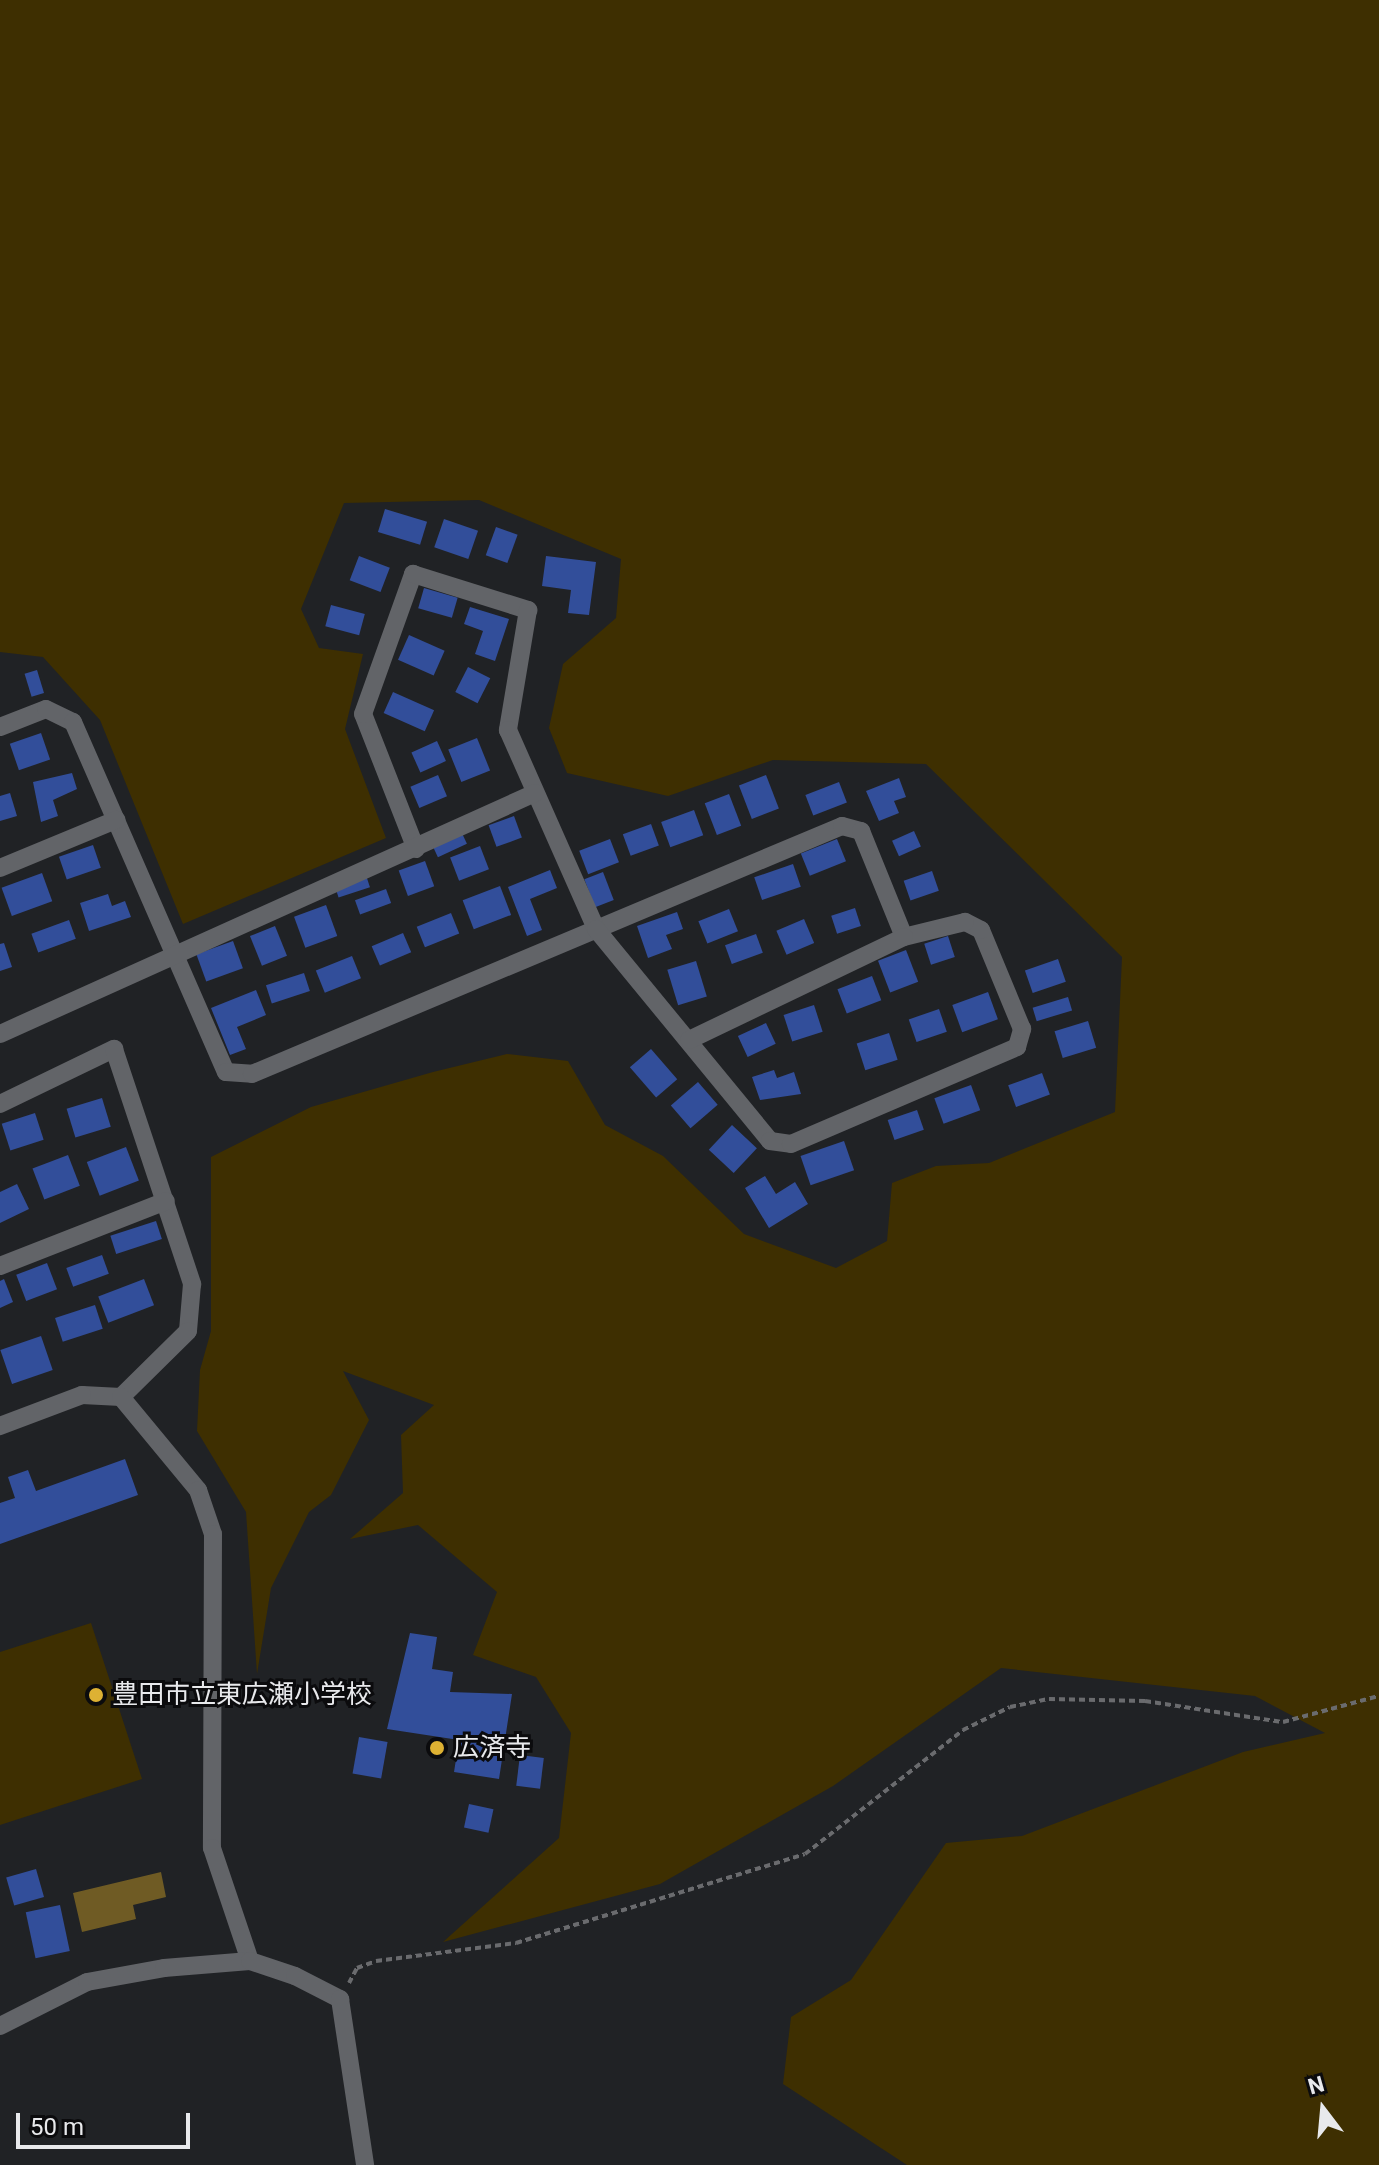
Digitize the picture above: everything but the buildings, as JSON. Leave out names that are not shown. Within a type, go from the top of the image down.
[{"type":"street","points":[[416,849],[363,714],[413,574],[528,610],[508,730],[596,929],[770,1141],[791,1144],[1017,1047],[1022,1029],[981,930],[965,922],[904,937],[689,1040]]},
{"type":"street","points":[[0,727],[46,709],[73,722],[226,1072],[252,1074],[842,826],[861,831],[904,937]]},
{"type":"street","points":[[0,1034],[535,793]]},
{"type":"street","points":[[0,868],[116,820]]},
{"type":"street","points":[[0,1104],[114,1049],[192,1284],[188,1331],[121,1397]]},
{"type":"street","points":[[0,1266],[166,1201]]},
{"type":"street","points":[[0,1426],[82,1395],[121,1397],[198,1490],[213,1534],[212,1848],[250,1961]]},
{"type":"street","points":[[0,2026],[87,1982],[250,1961],[340,1999],[365,2165]]},
{"type":"path","points":[[340,1999],[367,1964],[516,1943],[805,1854],[963,1730],[1010,1707],[1049,1699],[1145,1701],[1283,1722],[1361,1695],[1379,1696]]},
{"type":"shaded area","points":[[0,0],[1379,0],[1379,2165],[907,2165],[783,2084],[791,2017],[851,1980],[946,1843],[1022,1836],[1243,1752],[1325,1733],[1255,1696],[1001,1668],[833,1786],[660,1884],[443,1942],[559,1838],[571,1733],[536,1677],[473,1655],[497,1592],[418,1525],[350,1539],[403,1493],[401,1435],[434,1405],[343,1371],[369,1420],[331,1495],[309,1512],[271,1588],[257,1674],[246,1512],[197,1431],[200,1370],[211,1331],[211,1157],[311,1107],[433,1072],[507,1054],[568,1061],[605,1125],[663,1156],[744,1234],[836,1268],[887,1241],[892,1183],[936,1166],[989,1163],[1115,1112],[1122,957],[926,764],[773,760],[668,796],[567,773],[549,728],[563,664],[616,618],[621,559],[479,500],[344,503],[301,609],[319,648],[363,654],[345,729],[386,838],[183,924],[100,720],[43,657],[0,652]]},
{"type":"shaded area","points":[[91,1623],[142,1779],[0,1825],[0,1652]]},
{"type":"shaded area","points":[[161,1872],[166,1897],[133,1905],[136,1919],[82,1932],[73,1893]]},
{"type":"place","name":"豊田市立東広瀬小学校","points":[[96,1695]]},
{"type":"place","name":"広済寺","points":[[437,1748]]}]
